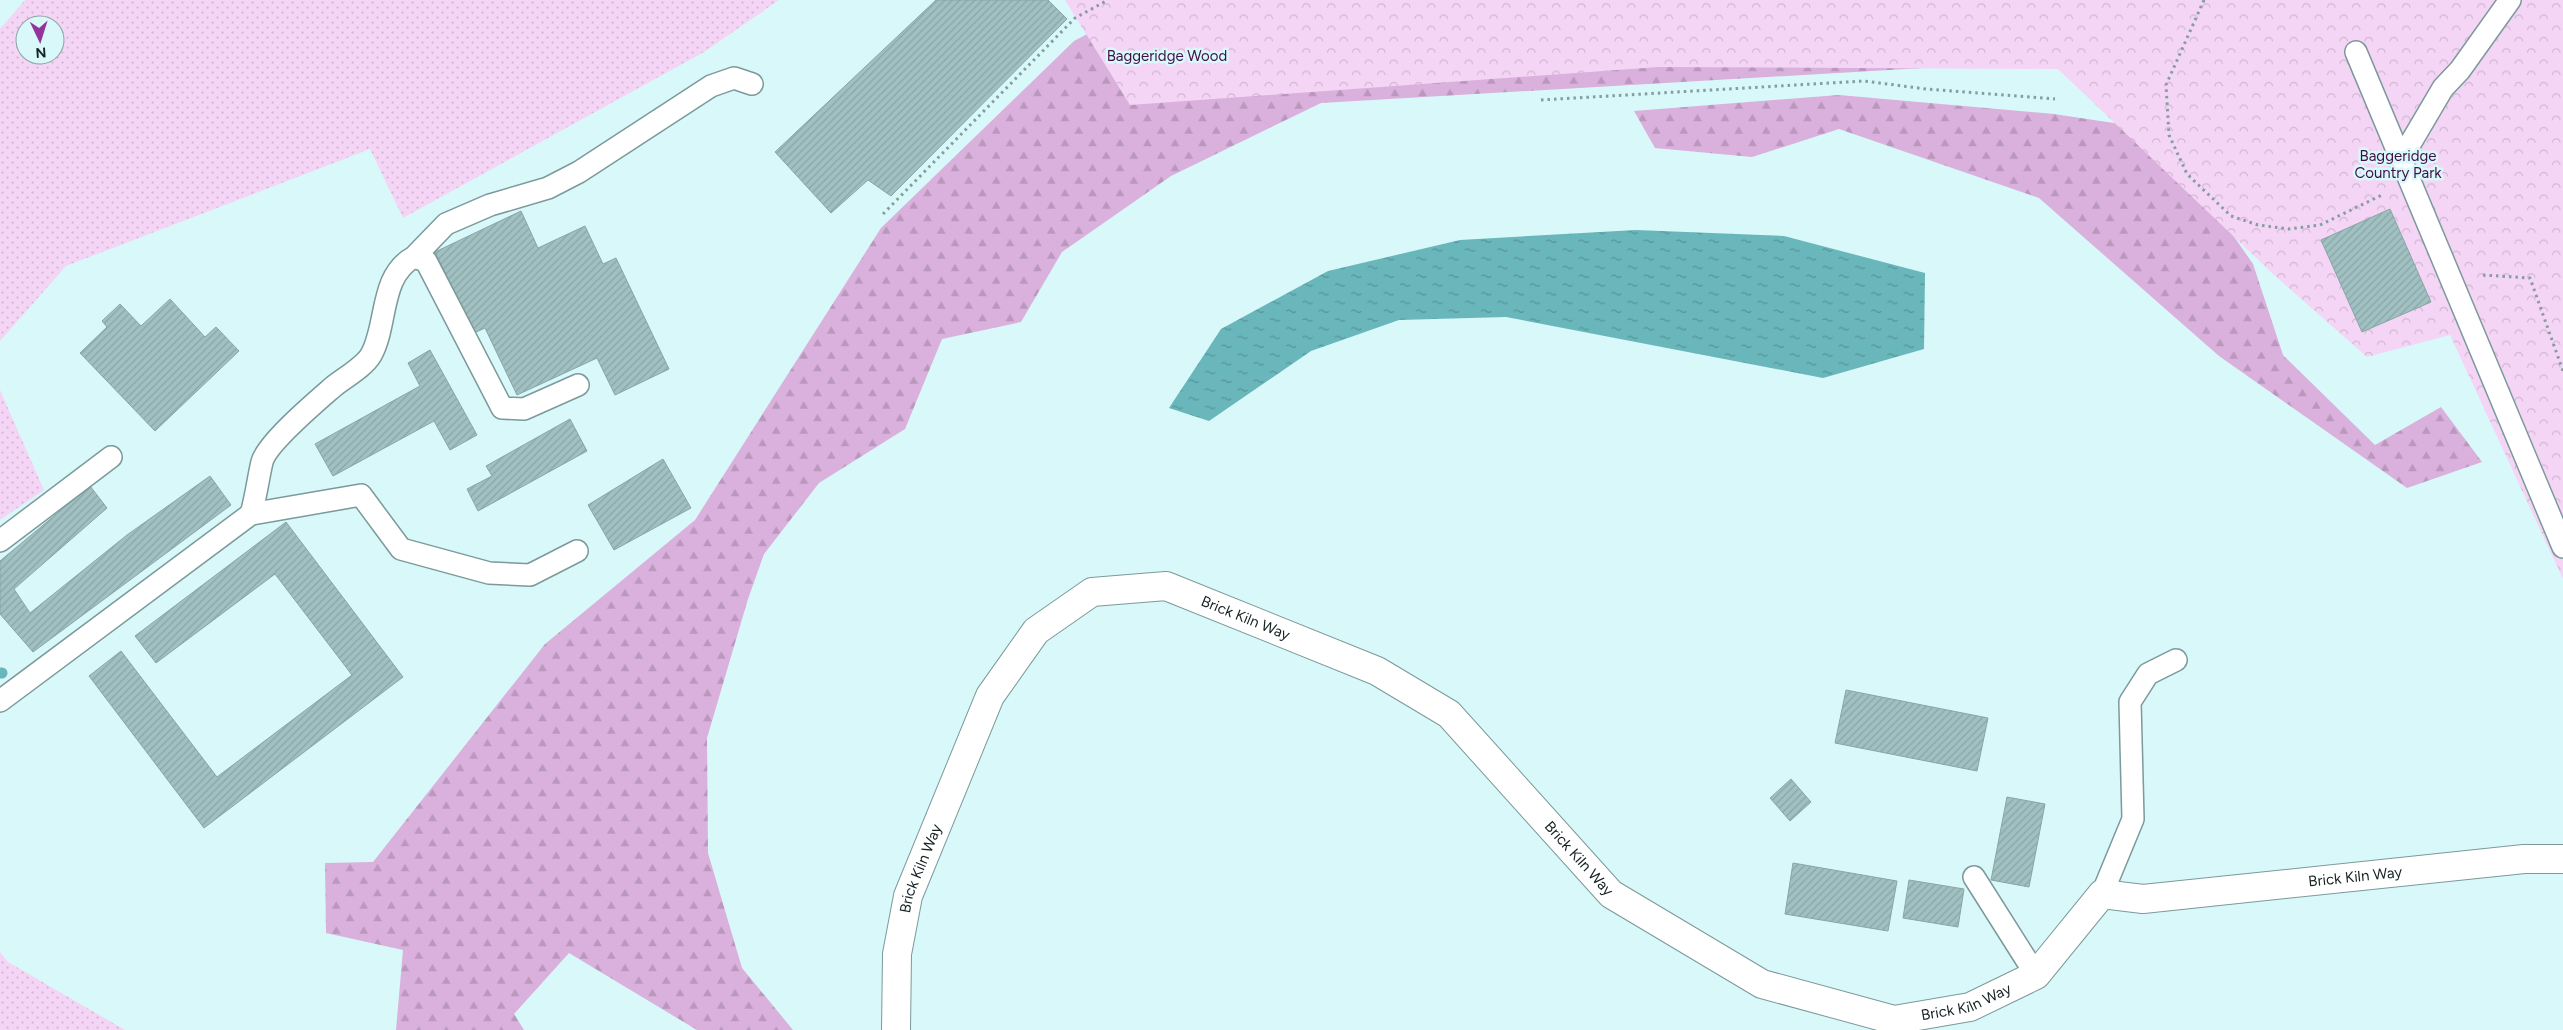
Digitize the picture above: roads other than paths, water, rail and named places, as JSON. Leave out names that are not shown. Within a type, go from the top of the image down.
[{"type":"street","name":"Brick Kiln Way","points":[[896,1030],[897,954],[908,896],[990,696],[1036,631],[1092,592],[1166,586],[1377,671],[1449,714],[1611,894],[1762,984],[1894,1020],[1970,1008],[2036,975],[2102,894],[2143,899],[2524,859],[2563,859]]},
{"type":"lane","points":[[2400,160],[2443,88],[2460,70],[2510,0]]},
{"type":"lane","points":[[2356,52],[2563,547]]},
{"type":"lane","points":[[251,514],[260,482],[262,460],[306,410],[370,357],[378,338],[382,308],[403,262],[414,257],[446,224],[490,205],[548,188],[579,172],[711,86],[734,78],[752,84]]},
{"type":"lane","points":[[414,257],[426,262],[502,408],[524,409],[578,385]]},
{"type":"lane","points":[[0,541],[111,457]]},
{"type":"lane","points":[[0,701],[251,514],[361,495],[401,549],[489,573],[530,575],[577,551]]},
{"type":"lane","points":[[2102,894],[2134,819],[2130,702],[2148,674],[2176,660]]},
{"type":"lane","points":[[1974,877],[2036,975]]},
{"type":"water","points":[[1636,230],[1784,236],[1925,273],[1924,349],[1823,378],[1506,317],[1399,320],[1311,351],[1209,421],[1169,408],[1221,329],[1328,271],[1460,240]]},
{"type":"park label","name":"Baggeridge Wood","points":[[1167,56]]},
{"type":"park label","name":"Baggeridge Country Park","points":[[2398,164]]}]
